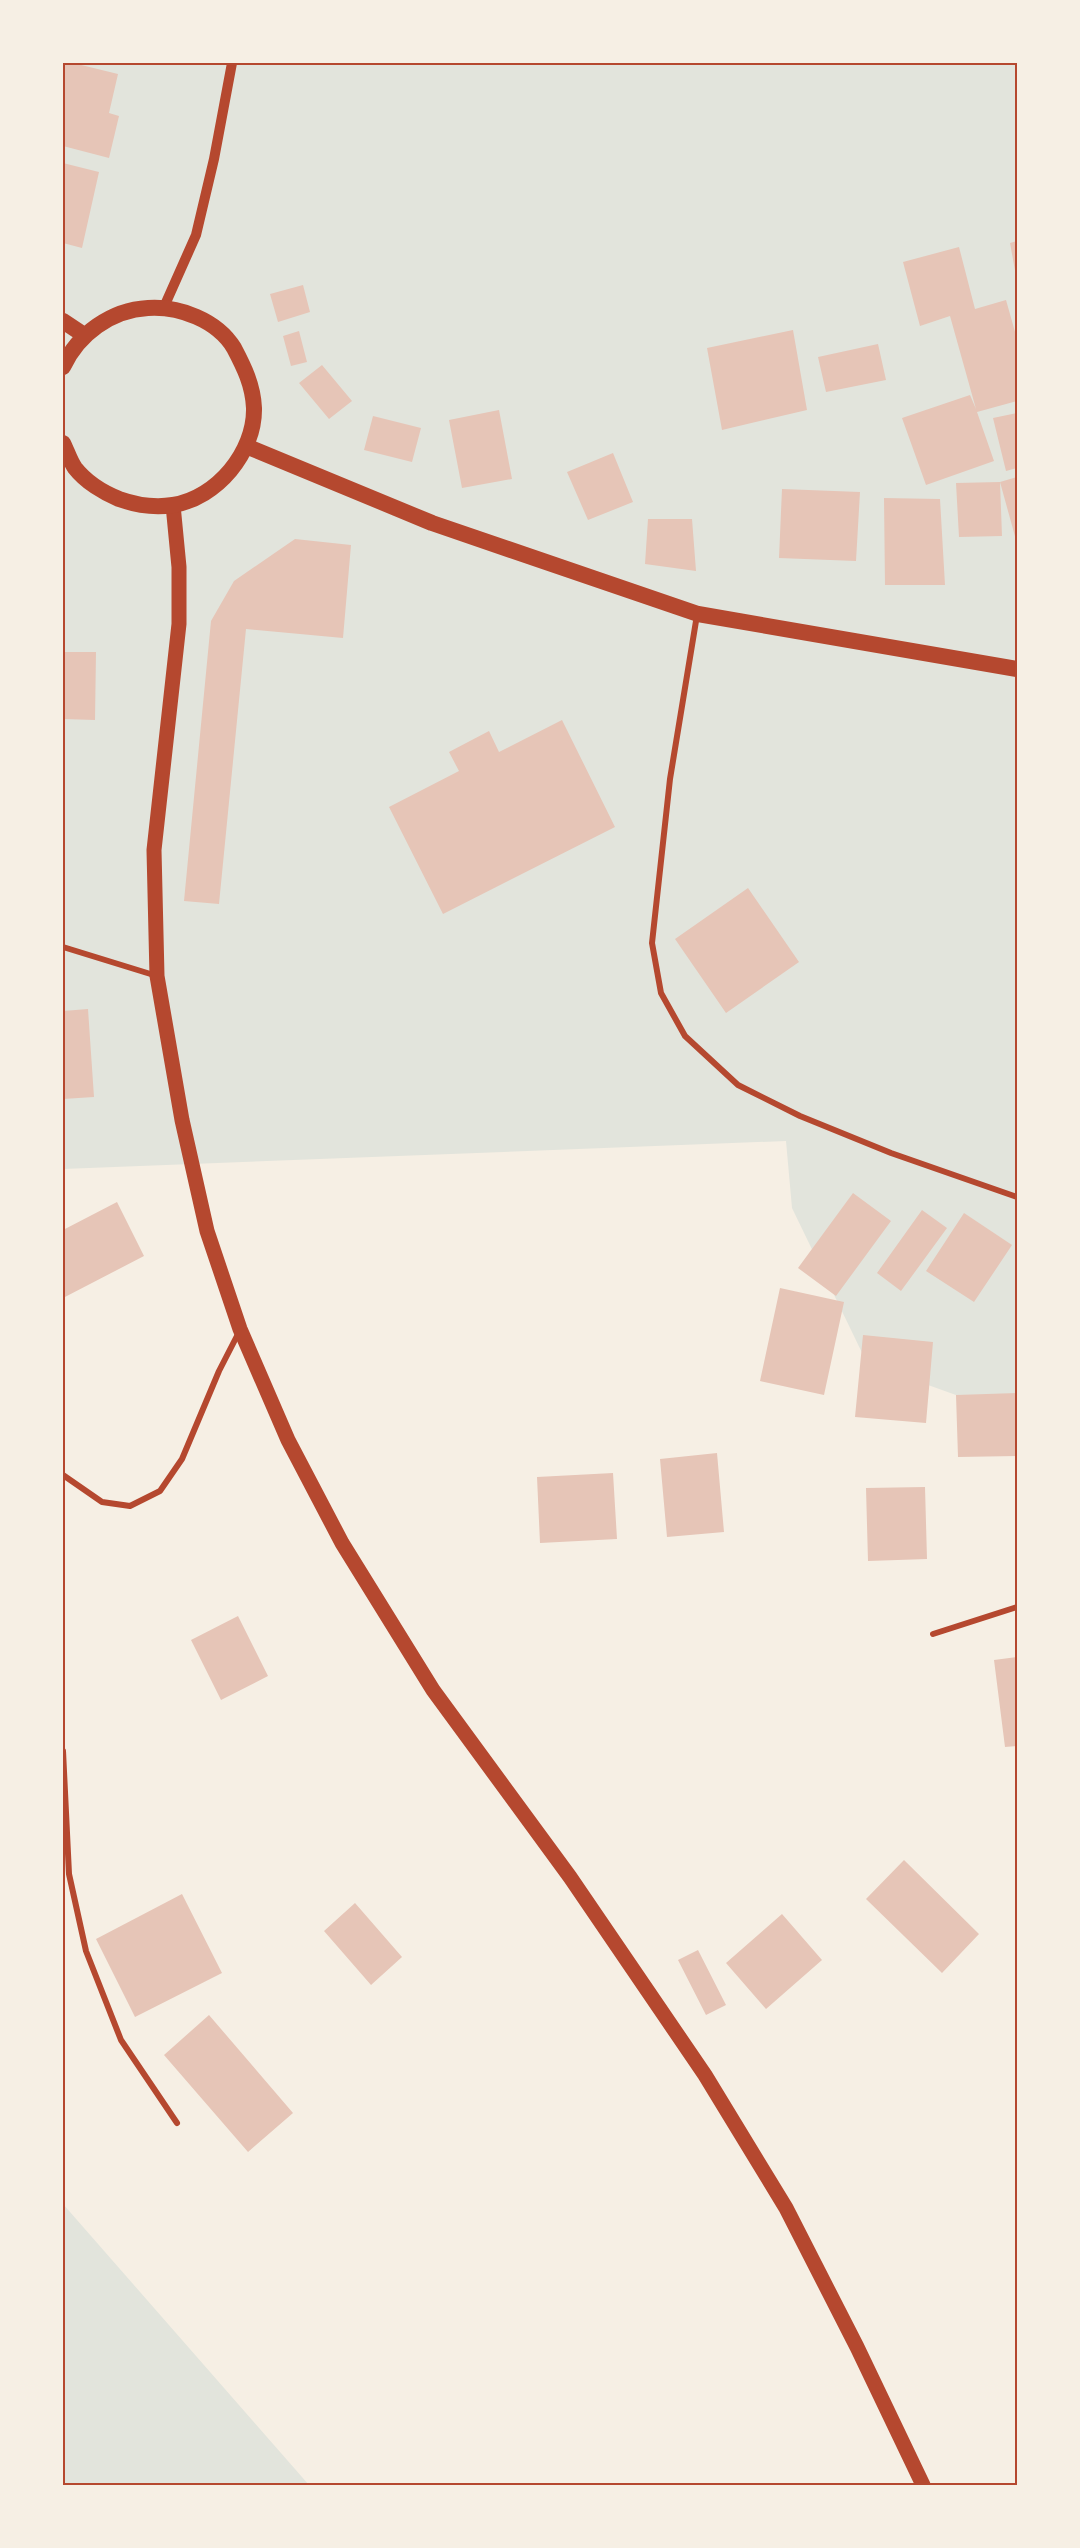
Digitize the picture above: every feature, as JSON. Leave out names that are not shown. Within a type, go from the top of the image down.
[{"type":"highway","points":[[63,367],[84,335],[108,318],[135,308],[164,307],[200,317],[229,340],[248,372],[254,409],[246,446],[229,473],[204,493],[173,505],[137,505],[104,493],[76,469],[63,443]]},
{"type":"highway","points":[[63,321],[84,335]]},
{"type":"highway","points":[[246,446],[432,523],[698,615],[1017,669]]},
{"type":"main road","points":[[173,505],[179,567],[179,624],[154,850],[157,976],[182,1120],[207,1231],[240,1329],[288,1440],[342,1543],[433,1690],[570,1877],[705,2075],[786,2208],[858,2347],[924,2485]]},
{"type":"street","points":[[164,307],[196,235],[214,159],[232,63]]},
{"type":"street","points":[[698,615],[670,779],[652,943],[661,993],[685,1036],[738,1085],[800,1116],[891,1153],[1017,1197]]},
{"type":"street","points":[[63,947],[157,976]]},
{"type":"street","points":[[63,1475],[102,1502],[130,1506],[160,1491],[182,1459],[219,1371],[240,1329]]},
{"type":"street","points":[[933,1634],[1017,1607]]},
{"type":"street","points":[[63,1751],[69,1874],[86,1951],[121,2040],[177,2122]]},
{"type":"shaded area","points":[[63,63],[1017,63],[1017,1417],[867,1363],[792,1208],[786,1141],[63,1169]]},
{"type":"shaded area","points":[[63,2204],[309,2485],[63,2485]]},
{"type":"building","points":[[63,63],[73,63],[118,74],[109,113],[119,116],[109,158],[63,146]]},
{"type":"building","points":[[63,163],[99,172],[82,248],[63,243]]},
{"type":"building","points":[[1017,241],[1017,276],[1016,276],[1010,243]]},
{"type":"building","points":[[959,247],[975,309],[1006,300],[1017,339],[1017,401],[977,412],[994,461],[926,485],[902,418],[970,395],[976,409],[950,316],[920,326],[903,262]]},
{"type":"building","points":[[303,285],[310,312],[278,322],[270,294]]},
{"type":"building","points":[[793,330],[807,410],[722,430],[707,348]]},
{"type":"building","points":[[299,331],[307,362],[291,366],[283,336]]},
{"type":"building","points":[[878,344],[886,380],[826,392],[818,357]]},
{"type":"building","points":[[322,365],[352,401],[329,419],[299,383]]},
{"type":"building","points":[[499,410],[512,479],[462,488],[449,420]]},
{"type":"building","points":[[1017,413],[1017,468],[1006,471],[993,418]]},
{"type":"building","points":[[373,416],[421,428],[412,462],[364,450]]},
{"type":"building","points":[[613,453],[633,502],[588,520],[567,472]]},
{"type":"building","points":[[1017,477],[1017,540],[1016,540],[1000,482]]},
{"type":"building","points":[[1000,482],[1002,536],[959,537],[956,483]]},
{"type":"building","points":[[782,489],[860,492],[856,561],[779,558]]},
{"type":"building","points":[[884,498],[940,499],[945,585],[885,585]]},
{"type":"building","points":[[648,519],[692,519],[696,571],[645,564]]},
{"type":"building","points":[[295,539],[351,545],[343,638],[246,629],[219,904],[184,901],[211,621],[234,581]]},
{"type":"building","points":[[63,652],[96,652],[95,720],[63,719]]},
{"type":"building","points":[[562,720],[615,827],[443,914],[389,807],[459,771],[449,752],[489,731],[499,752]]},
{"type":"building","points":[[748,888],[799,962],[726,1013],[675,939]]},
{"type":"building","points":[[88,1009],[94,1097],[63,1099],[63,1011]]},
{"type":"building","points":[[853,1193],[891,1221],[836,1296],[798,1268]]},
{"type":"building","points":[[117,1202],[144,1256],[63,1298],[63,1230]]},
{"type":"building","points":[[922,1210],[947,1228],[901,1291],[877,1273]]},
{"type":"building","points":[[964,1213],[1012,1245],[974,1302],[926,1271]]},
{"type":"building","points":[[780,1288],[844,1302],[824,1395],[760,1381]]},
{"type":"building","points":[[863,1335],[933,1342],[926,1423],[855,1417]]},
{"type":"building","points":[[1017,1393],[1017,1456],[958,1457],[956,1395]]},
{"type":"building","points":[[717,1453],[724,1532],[667,1537],[660,1459]]},
{"type":"building","points":[[613,1473],[617,1539],[540,1543],[537,1477]]},
{"type":"building","points":[[925,1487],[927,1559],[868,1561],[866,1488]]},
{"type":"building","points":[[238,1616],[268,1676],[221,1700],[191,1640]]},
{"type":"building","points":[[1017,1657],[1017,1746],[1005,1747],[994,1660]]},
{"type":"building","points":[[904,1860],[979,1934],[942,1973],[866,1899]]},
{"type":"building","points":[[182,1894],[222,1973],[135,2017],[96,1939]]},
{"type":"building","points":[[355,1903],[402,1957],[371,1985],[324,1931]]},
{"type":"building","points":[[782,1914],[822,1960],[766,2009],[726,1963]]},
{"type":"building","points":[[698,1950],[726,2005],[706,2015],[678,1960]]},
{"type":"building","points":[[209,2015],[293,2113],[248,2152],[164,2055]]}]
